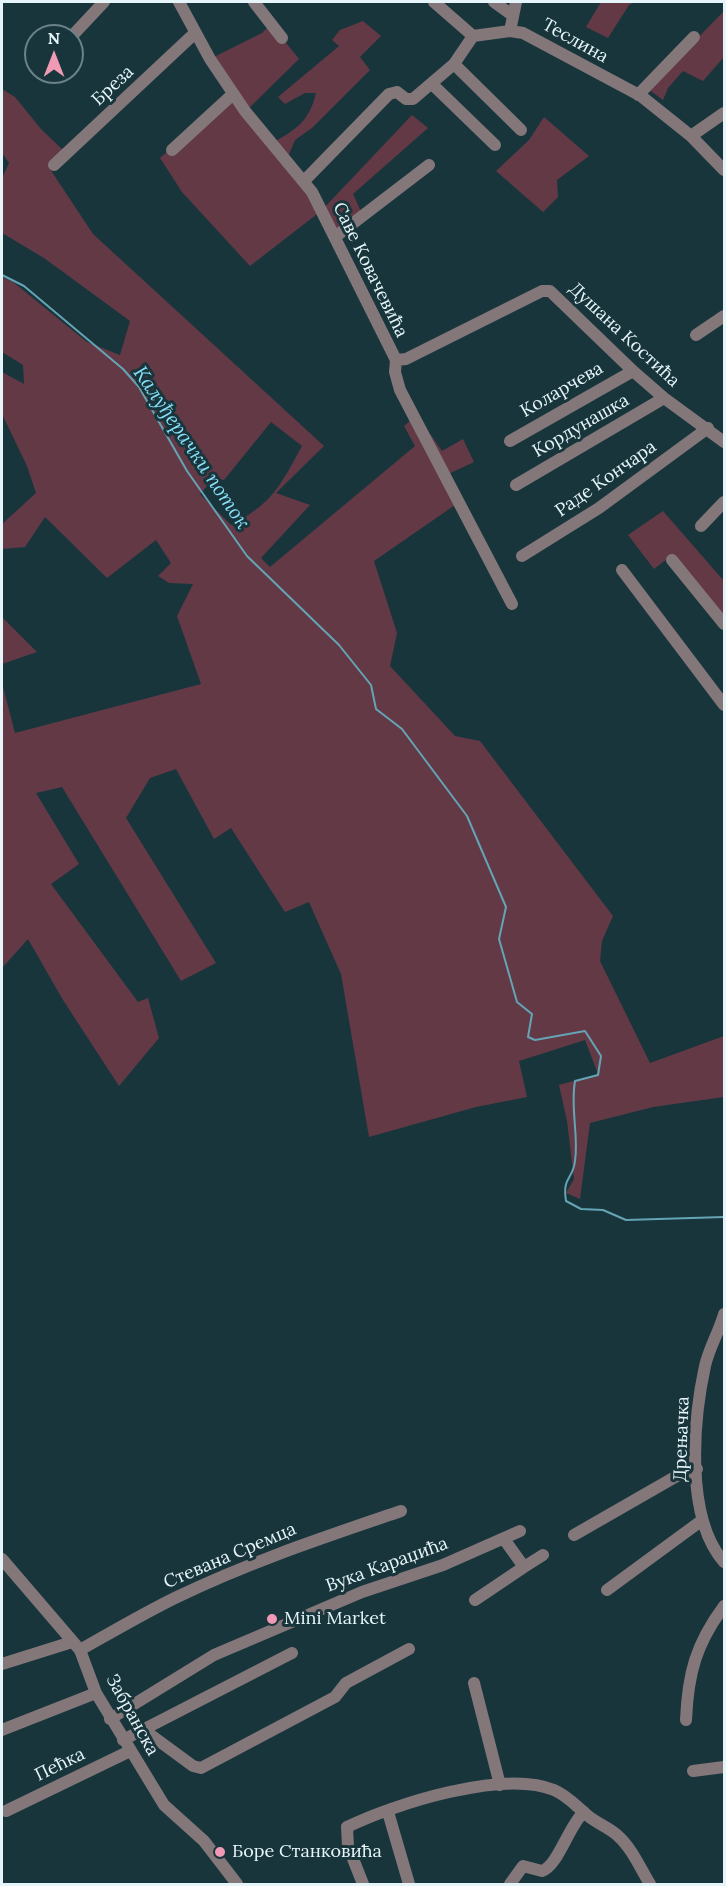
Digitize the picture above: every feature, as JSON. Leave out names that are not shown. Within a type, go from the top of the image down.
[{"type":"street","points":[[83,24],[104,2]]},
{"type":"street","name":"Саве Ковачевића","points":[[179,2],[195,33],[233,94],[270,144],[304,180],[396,360],[395,372],[400,390],[512,604]]},
{"type":"street","points":[[254,2],[282,38]]},
{"type":"street","points":[[304,180],[389,94],[397,92],[406,99],[413,99],[454,64],[473,36],[434,2]]},
{"type":"street","points":[[494,2],[512,15]]},
{"type":"street","points":[[510,32],[516,2]]},
{"type":"street","name":"Теслина","points":[[473,36],[510,32],[534,38],[638,95],[691,136],[724,170]]},
{"type":"street","name":"Бреза","points":[[54,165],[195,33]]},
{"type":"street","points":[[638,95],[694,37]]},
{"type":"street","points":[[454,64],[521,130]]},
{"type":"street","points":[[432,84],[495,145]]},
{"type":"street","points":[[172,150],[233,94]]},
{"type":"street","points":[[691,136],[724,113]]},
{"type":"street","points":[[335,237],[429,165]]},
{"type":"street","name":"Душана Костића","points":[[396,360],[406,359],[542,291],[550,291],[664,398],[708,428],[724,442]]},
{"type":"street","points":[[696,334],[724,316]]},
{"type":"street","name":"Коларчева","points":[[510,441],[633,371]]},
{"type":"street","name":"Кордунашка","points":[[516,485],[664,398]]},
{"type":"street","name":"Раде Кончара","points":[[522,556],[599,508],[708,428]]},
{"type":"street","points":[[701,526],[724,502]]},
{"type":"street","points":[[672,560],[724,624]]},
{"type":"street","points":[[622,570],[724,705]]},
{"type":"street","name":"Дрењачка","points":[[724,1314],[706,1364],[698,1422],[697,1469],[701,1521],[724,1562]]},
{"type":"street","points":[[574,1535],[682,1473],[697,1469]]},
{"type":"street","name":"Стевана Сремца","points":[[2,1664],[76,1646],[227,1574],[401,1511]]},
{"type":"street","points":[[607,1590],[701,1521]]},
{"type":"street","name":"Вука Караџића","points":[[110,1719],[214,1655],[362,1592],[442,1565],[519,1532]]},
{"type":"street","points":[[504,1539],[524,1568]]},
{"type":"street","points":[[475,1600],[543,1555]]},
{"type":"street","name":"Забранска","points":[[2,1558],[76,1646],[110,1719],[168,1810],[204,1841],[237,1884]]},
{"type":"street","points":[[686,1720],[691,1670],[707,1632],[724,1606]]},
{"type":"street","points":[[144,1730],[193,1766],[201,1768],[335,1697],[346,1683],[409,1649]]},
{"type":"street","name":"Пећка","points":[[6,1811],[127,1745],[144,1730],[292,1653]]},
{"type":"street","points":[[474,1683],[500,1785]]},
{"type":"street","points":[[2,1730],[96,1693]]},
{"type":"street","points":[[693,1771],[724,1767]]},
{"type":"street","points":[[363,1884],[348,1846],[346,1830],[364,1819],[420,1800],[500,1785],[519,1784],[553,1790],[570,1799],[584,1812],[615,1833],[624,1842],[650,1884]]},
{"type":"street","points":[[388,1812],[409,1884]]},
{"type":"street","points":[[510,1884],[522,1866],[542,1871],[550,1866],[576,1820],[584,1812]]},
{"type":"shaded area","points":[[601,2],[635,2],[629,5],[608,38],[586,27]]},
{"type":"shaded area","points":[[724,11],[724,57],[703,81],[683,71],[668,88],[663,100],[648,89]]},
{"type":"shaded area","points":[[363,21],[381,36],[360,57],[370,70],[312,128],[295,140],[286,161],[322,210],[412,115],[428,128],[353,194],[363,216],[335,237],[321,211],[250,266],[182,192],[160,158],[233,94],[210,59],[262,33],[271,24],[299,59],[246,111],[270,144],[300,124],[310,111],[316,93],[305,93],[285,104],[278,97],[339,46],[332,40],[340,30]]},
{"type":"shaded area","points":[[2,89],[15,97],[41,129],[67,154],[50,169],[93,234],[324,446],[276,493],[310,505],[261,558],[270,567],[415,446],[404,426],[417,415],[442,451],[463,439],[474,462],[444,476],[455,505],[374,561],[397,633],[390,666],[455,736],[480,741],[613,916],[602,941],[600,961],[650,1063],[724,1036],[724,1097],[653,1107],[590,1123],[580,1199],[566,1193],[574,1179],[567,1121],[559,1085],[598,1074],[585,1040],[519,1061],[527,1097],[476,1107],[369,1137],[341,974],[309,902],[285,912],[231,828],[214,839],[176,769],[150,778],[126,818],[216,963],[181,981],[62,787],[36,793],[79,864],[51,884],[138,1002],[148,998],[159,1038],[119,1086],[63,1000],[28,939],[2,968],[2,683],[15,733],[201,684],[177,616],[193,584],[169,583],[158,576],[171,563],[156,540],[107,578],[45,517],[25,547],[2,549],[2,524],[36,493],[27,466],[2,414],[2,372],[24,384],[23,365],[2,352],[2,277],[13,282],[87,342],[120,355],[130,321],[44,258],[2,233],[2,178],[9,163],[2,153]],"holes":[[[271,422],[302,446],[281,483],[266,501],[231,525],[200,494],[214,478],[224,480]]]},
{"type":"shaded area","points":[[544,117],[589,156],[557,180],[558,197],[543,212],[496,171],[529,140]]},
{"type":"shaded area","points":[[663,511],[724,581],[724,621],[671,556],[654,569],[628,535]]},
{"type":"shaded area","points":[[2,617],[37,652],[2,664]]},
{"type":"waterway","name":"Калуђерачки поток","points":[[2,275],[24,286],[123,369],[139,387],[187,471],[247,556],[339,645],[371,685],[376,709],[402,729],[467,816],[506,907],[499,939],[517,1002],[532,1014],[528,1037],[535,1040],[585,1031],[601,1056],[598,1075],[575,1081],[573,1102],[576,1151],[574,1167],[565,1187],[566,1201],[581,1209],[603,1210],[626,1220],[724,1217]]},
{"type":"place","name":"Mini Market","points":[[272,1619]]},
{"type":"place","name":"Боре Станковића","points":[[220,1852]]}]
